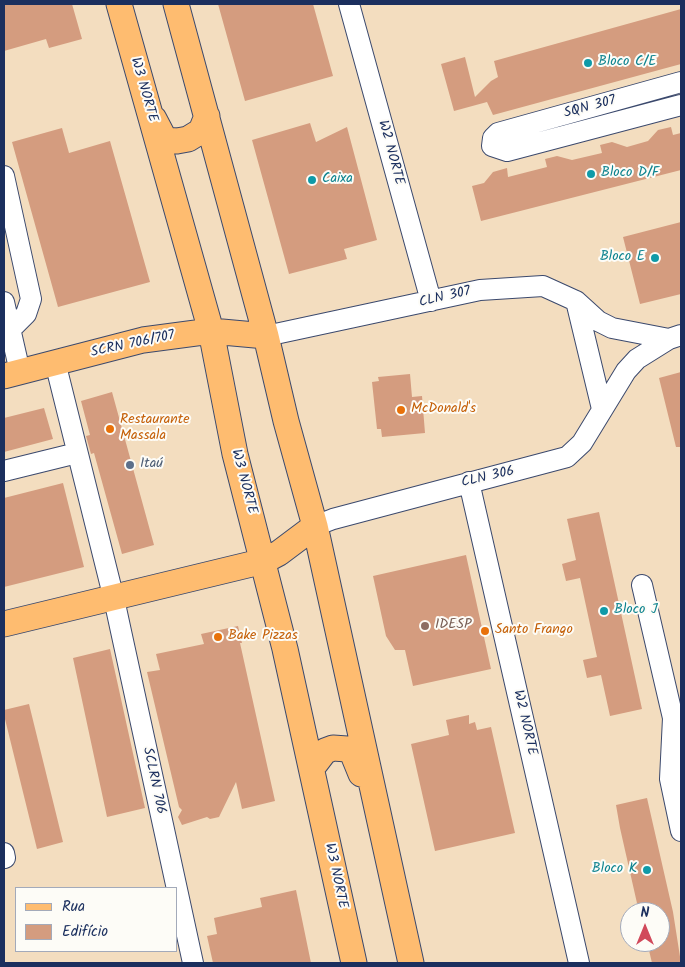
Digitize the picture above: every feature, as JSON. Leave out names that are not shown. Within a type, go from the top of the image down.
[{"type":"main road","name":"W3 NORTE","points":[[119,4],[211,331],[235,454],[264,560],[312,768],[354,963]]},
{"type":"main road","points":[[176,4],[266,336],[286,421],[315,526],[411,963]]},
{"type":"main road","points":[[142,86],[160,133],[165,140],[177,141],[194,136],[201,131],[207,116]]},
{"type":"main road","name":"CLN 307","points":[[211,331],[266,336]]},
{"type":"main road","name":"SCRN 706/707","points":[[12,374],[143,340],[211,331]]},
{"type":"main road","name":"CLN 306","points":[[264,560],[286,548],[315,526]]},
{"type":"main road","points":[[4,624],[114,599],[264,560]]},
{"type":"main road","points":[[312,768],[325,751],[341,748],[352,752],[377,814]]},
{"type":"street","name":"W2 NORTE","points":[[349,4],[431,301]]},
{"type":"street","name":"SQN 307","points":[[681,82],[498,133],[493,138],[492,146],[507,151],[681,105]]},
{"type":"street","points":[[4,176],[8,214],[31,299],[26,314],[10,330]]},
{"type":"street","name":"CLN 307","points":[[266,336],[480,290],[543,286],[576,301],[598,321],[612,328],[675,337]]},
{"type":"street","points":[[576,301],[602,409]]},
{"type":"street","points":[[4,302],[10,330],[12,374]]},
{"type":"street","name":"CLN 306","points":[[315,526],[333,519],[469,482],[547,464],[567,457],[582,443],[626,371],[638,360],[675,337]]},
{"type":"street","points":[[55,362],[114,599]]},
{"type":"street","points":[[4,472],[78,452]]},
{"type":"street","name":"W2 NORTE","points":[[469,482],[579,963]]},
{"type":"street","points":[[642,585],[673,718],[676,755],[670,779],[681,831]]},
{"type":"street","name":"SCLRN 706","points":[[114,599],[177,887]]},
{"type":"street","name":"SCLRN 706","points":[[178,894],[193,963]]},
{"type":"building","points":[[4,4],[72,4],[82,39],[49,48],[46,39],[4,51]]},
{"type":"building","points":[[218,4],[313,4],[333,76],[245,101]]},
{"type":"building","name":"Bloco C/E","points":[[681,9],[681,64],[493,115],[487,102],[454,111],[441,64],[465,57],[475,97],[491,81],[498,77],[494,61]]},
{"type":"building","name":"Caixa","points":[[310,123],[316,142],[347,127],[377,240],[344,249],[347,259],[289,274],[252,140]]},
{"type":"building","name":"Bloco D/F","points":[[671,127],[673,135],[681,133],[681,170],[481,221],[472,186],[484,183],[493,172],[507,168],[508,177],[547,167],[545,159],[557,156],[572,160],[602,153],[600,145],[612,142],[627,147],[648,141],[658,130]]},
{"type":"building","points":[[62,128],[69,153],[110,141],[150,282],[58,307],[12,142]]},
{"type":"building","name":"Bloco E","points":[[681,222],[681,294],[640,304],[623,237]]},
{"type":"building","points":[[681,372],[681,447],[676,447],[659,378]]},
{"type":"building","points":[[410,374],[412,397],[422,396],[425,433],[382,437],[381,429],[377,429],[372,382],[379,381],[378,377]]},
{"type":"building","points":[[112,392],[154,545],[122,554],[94,453],[91,454],[86,436],[90,435],[81,401]]},
{"type":"building","points":[[44,408],[53,439],[4,452],[4,418]]},
{"type":"building","points":[[63,483],[84,567],[4,587],[4,498]]},
{"type":"building","name":"Bloco J","points":[[599,512],[642,709],[610,716],[601,675],[587,678],[583,660],[597,657],[580,578],[566,581],[562,564],[576,560],[567,519]]},
{"type":"building","points":[[466,555],[491,669],[413,686],[405,650],[395,650],[386,636],[373,576]]},
{"type":"building","points":[[238,626],[242,643],[240,643],[275,801],[242,809],[236,782],[219,817],[210,819],[207,817],[182,825],[178,817],[182,810],[179,807],[147,672],[160,670],[156,654],[204,644],[201,634]]},
{"type":"building","points":[[110,649],[145,808],[107,817],[73,658]]},
{"type":"building","points":[[29,704],[63,842],[37,849],[4,715],[4,710]]},
{"type":"building","points":[[469,715],[469,724],[475,722],[477,730],[491,727],[515,833],[435,851],[411,744],[449,735],[446,720]]},
{"type":"building","name":"Bloco K","points":[[647,798],[673,912],[681,963],[652,963],[649,952],[670,952],[670,902],[637,902],[616,805]]},
{"type":"building","points":[[296,890],[311,963],[213,963],[207,936],[217,934],[214,918],[262,907],[260,898]]},
{"type":"place","name":"Bloco C/E","points":[[588,63]]},
{"type":"place","name":"Bloco D/F","points":[[591,174]]},
{"type":"place","name":"Caixa","points":[[312,180]]},
{"type":"place","name":"Bloco E","points":[[655,258]]},
{"type":"place","name":"McDonald's","points":[[401,410]]},
{"type":"place","name":"Restaurante Massala","points":[[110,429]]},
{"type":"place","name":"Itaú","points":[[130,465]]},
{"type":"place","name":"Bloco J","points":[[604,611]]},
{"type":"place","name":"IDESP","points":[[425,626]]},
{"type":"place","name":"Santo Frango","points":[[485,631]]},
{"type":"place","name":"Bake Pizzas","points":[[218,637]]},
{"type":"place","name":"Bloco K","points":[[647,870]]}]
